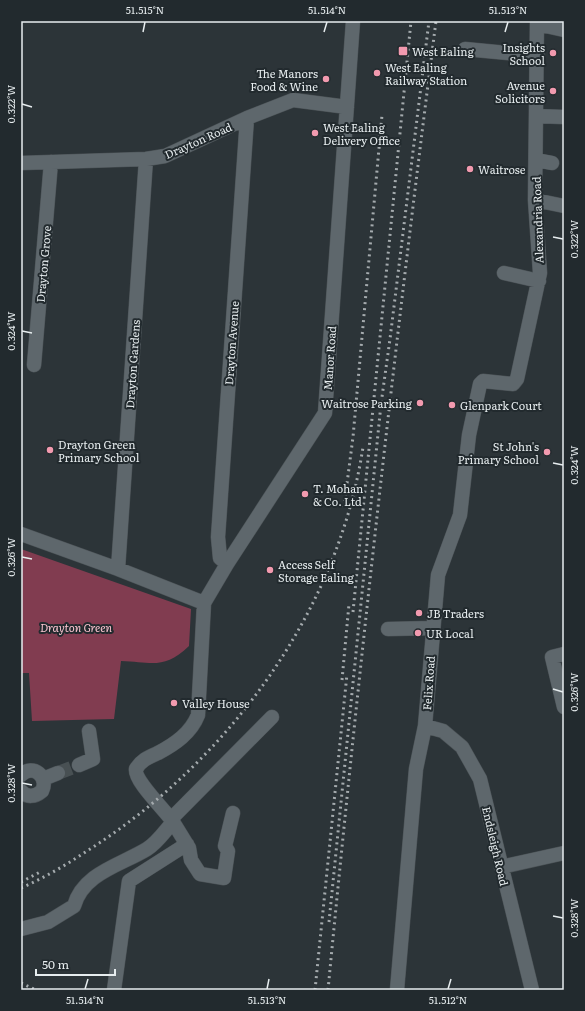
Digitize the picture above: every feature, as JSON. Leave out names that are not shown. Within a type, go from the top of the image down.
[{"type":"street","name":"Manor Road","points":[[172,821],[152,797],[135,772],[143,760],[171,746],[194,725],[198,715],[204,603],[227,564],[325,413],[353,21]]},
{"type":"street","points":[[537,22],[564,30]]},
{"type":"street","name":"Alexandria Road","points":[[483,381],[509,385],[513,384],[517,379],[539,281],[535,200],[538,56],[537,22]]},
{"type":"street","points":[[465,49],[538,56]]},
{"type":"street","name":"Drayton Road","points":[[21,163],[146,159],[165,156],[247,118],[293,100],[347,106]]},
{"type":"street","points":[[536,116],[564,117]]},
{"type":"street","name":"Drayton Avenue","points":[[227,564],[220,558],[218,537],[247,118]]},
{"type":"street","name":"Drayton Gardens","points":[[118,569],[146,159]]},
{"type":"street","points":[[536,160],[552,163]]},
{"type":"street","name":"Drayton Grove","points":[[34,365],[51,162]]},
{"type":"street","points":[[535,200],[564,206]]},
{"type":"street","points":[[504,273],[539,281]]},
{"type":"street","name":"Felix Road","points":[[397,990],[416,769],[425,726],[438,575],[460,515],[469,435],[478,389],[483,381]]},
{"type":"street","points":[[21,534],[118,569],[204,603]]},
{"type":"street","points":[[388,629],[433,628]]},
{"type":"street","points":[[558,656],[564,707]]},
{"type":"street","points":[[21,930],[48,922],[74,906],[76,898],[83,889],[106,869],[148,848],[272,717]]},
{"type":"street","name":"Endsleigh Road","points":[[425,726],[443,731],[462,747],[480,779],[532,990]]},
{"type":"street","points":[[79,765],[93,759],[89,731]]},
{"type":"street","points":[[21,776],[26,771],[35,771],[43,779],[44,787],[38,794],[22,796]]},
{"type":"street","points":[[43,779],[58,773]]},
{"type":"street","points":[[172,821],[187,844],[191,860],[200,874],[224,878],[228,851],[226,846],[233,813]]},
{"type":"street","points":[[114,990],[129,881],[187,844]]},
{"type":"street","points":[[501,867],[564,853]]},
{"type":"green space","name":"Drayton Green","points":[[21,549],[191,609],[189,646],[180,654],[165,662],[150,663],[121,661],[114,719],[32,721],[29,673],[21,673]]},
{"type":"tunnel","points":[[58,773],[79,765]]},
{"type":"railway","points":[[353,612],[411,21]]},
{"type":"railway","points":[[329,922],[381,404],[429,21]]},
{"type":"railway","points":[[328,990],[378,505],[436,21]]},
{"type":"railway","points":[[344,507],[353,437],[382,115]]},
{"type":"railway","points":[[21,888],[46,876],[71,861],[138,815],[186,774],[229,728],[268,678],[302,624],[329,568],[350,508],[363,447]]},
{"type":"railway","points":[[342,680],[349,604]]},
{"type":"railway","points":[[315,990],[347,674]]},
{"type":"railway","points":[[21,882],[42,871]]},
{"type":"railway","points":[[21,983],[36,990]]},
{"type":"place","name":"West Ealing","points":[[403,51]]},
{"type":"place","name":"Insights School","points":[[553,53]]},
{"type":"place","name":"West Ealing Railway Station","points":[[377,73]]},
{"type":"place","name":"The Manors Food & Wine","points":[[326,79]]},
{"type":"place","name":"Avenue Solicitors","points":[[553,91]]},
{"type":"place","name":"West Ealing Delivery Office","points":[[315,133]]},
{"type":"place","name":"Waitrose","points":[[470,169]]},
{"type":"place","name":"Waitrose Parking","points":[[420,403]]},
{"type":"place","name":"Glenpark Court","points":[[452,405]]},
{"type":"place","name":"Drayton Green Primary School","points":[[50,450]]},
{"type":"place","name":"St John's Primary School","points":[[547,452]]},
{"type":"place","name":"T. Mohan & Co. Ltd","points":[[305,494]]},
{"type":"place","name":"Access Self Storage Ealing","points":[[270,570]]},
{"type":"place","name":"JB Traders","points":[[419,613]]},
{"type":"place","name":"UR Local","points":[[418,633]]},
{"type":"place","name":"Valley House","points":[[174,703]]}]
